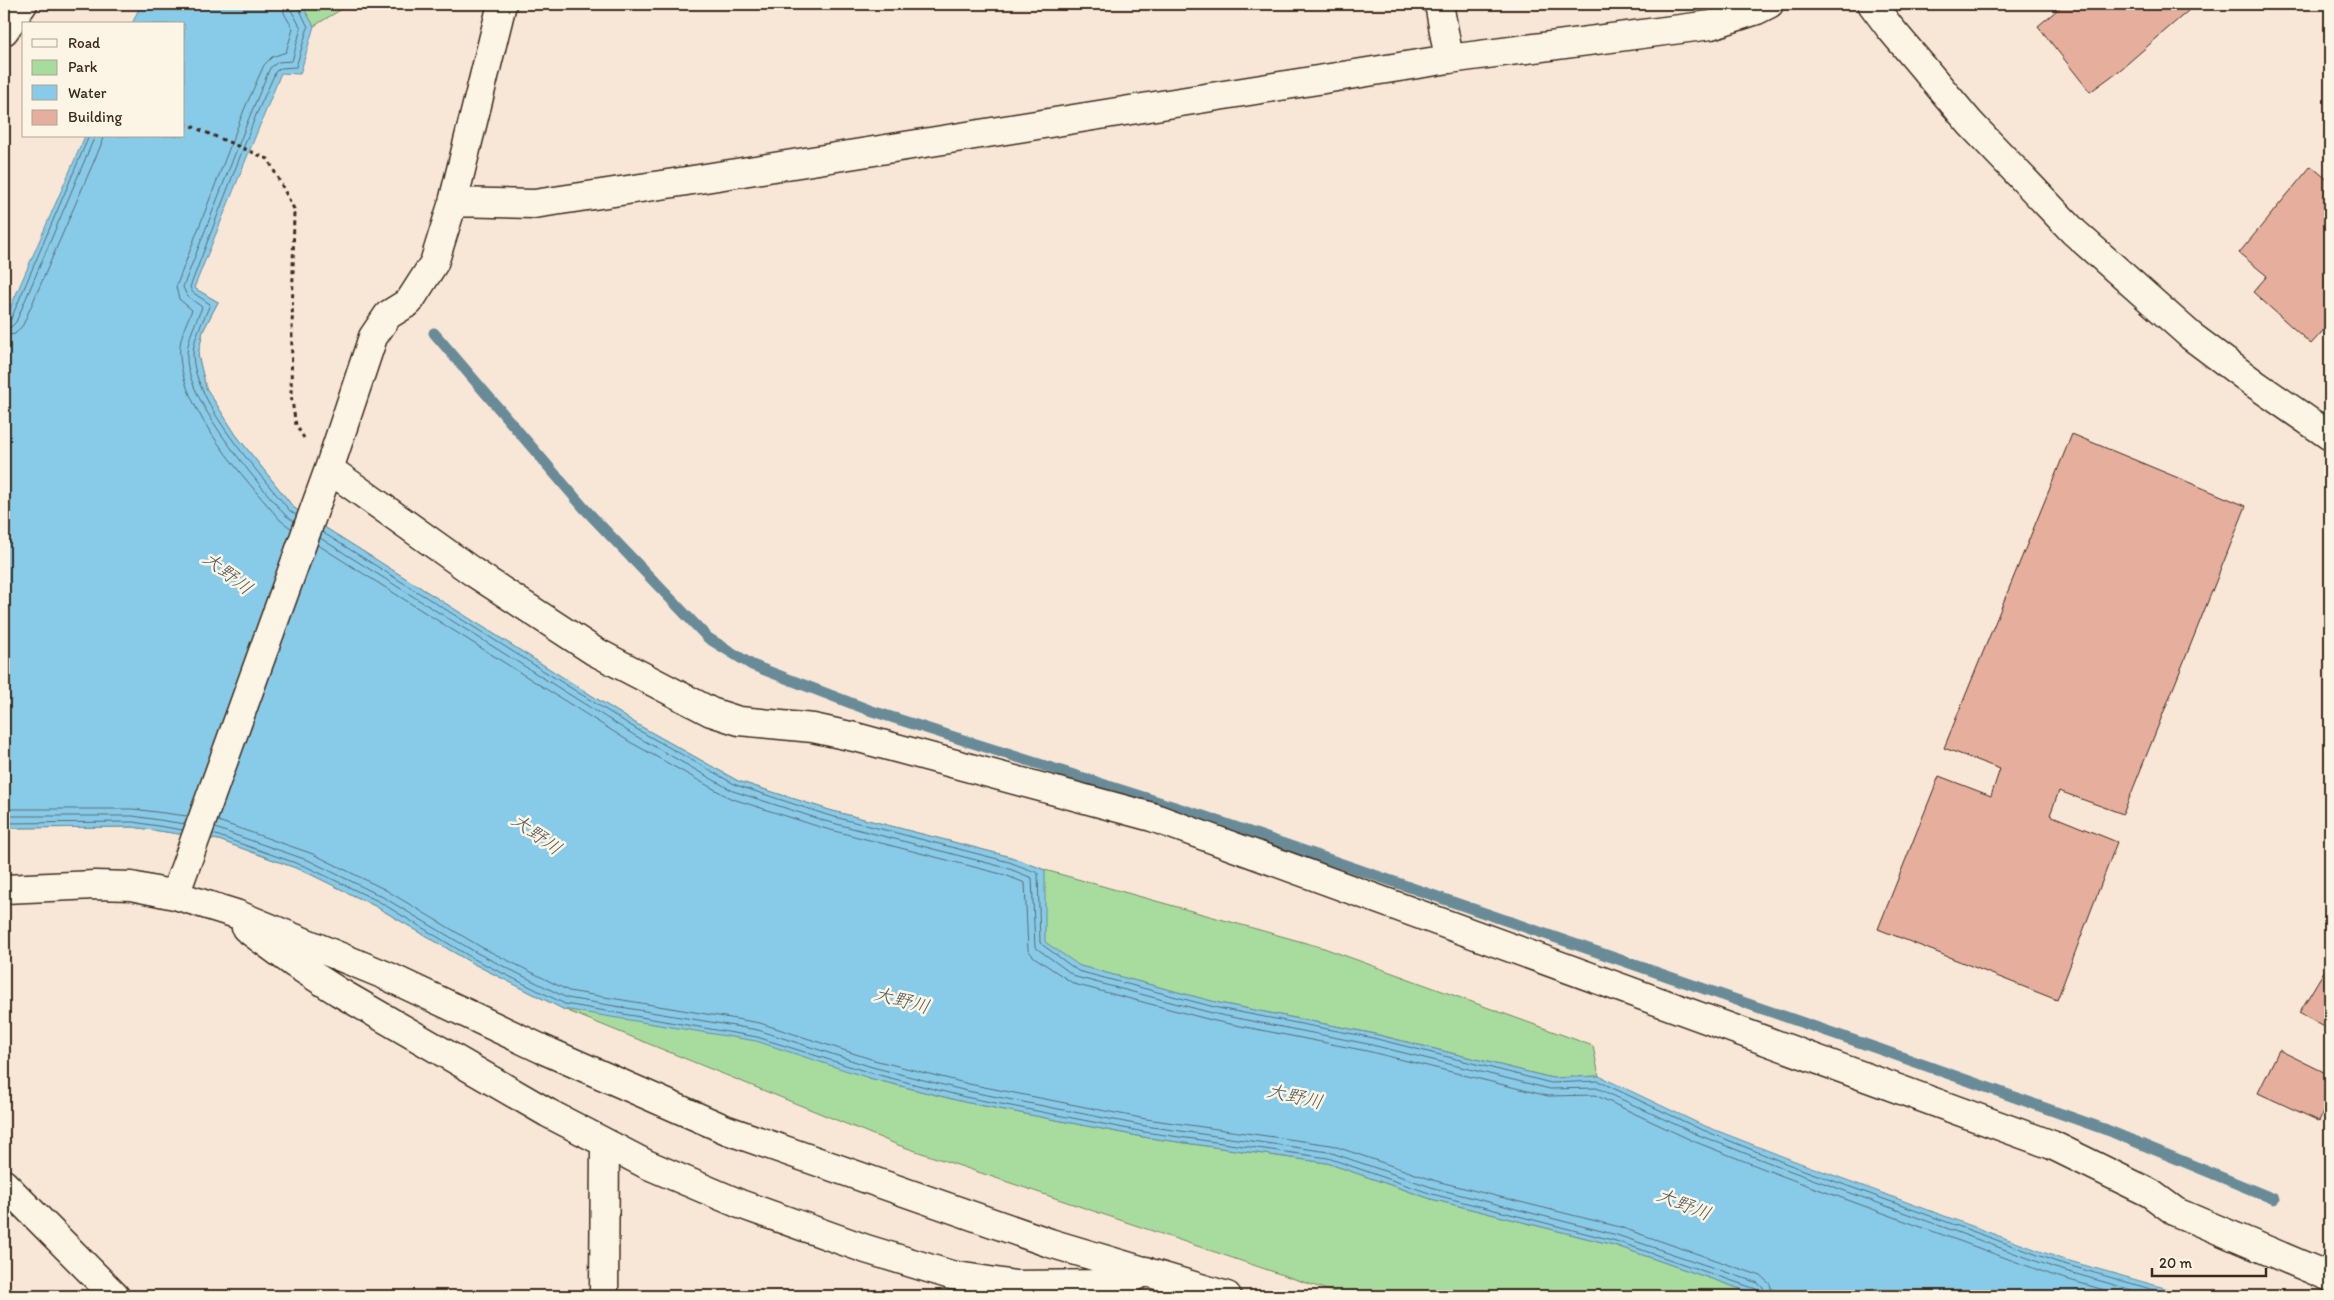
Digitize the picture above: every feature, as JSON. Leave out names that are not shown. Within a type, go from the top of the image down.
[{"type":"street","points":[[4,31],[23,4]]},
{"type":"street","points":[[179,885],[325,479],[373,337],[388,315],[409,302],[434,263],[454,202],[502,4]]},
{"type":"street","points":[[1439,4],[1449,59]]},
{"type":"street","points":[[454,202],[534,204],[831,159],[1449,59],[1711,25],[1757,10],[1769,4]]},
{"type":"street","points":[[1872,4],[1970,123],[2074,232],[2190,336],[2330,436]]},
{"type":"street","points":[[325,479],[594,651],[711,712],[739,721],[814,728],[859,738],[1152,817],[2052,1145],[2150,1193],[2176,1212],[2330,1277]]},
{"type":"street","points":[[4,889],[95,885],[179,885],[236,914],[387,976],[542,1049],[727,1130],[1050,1243],[1146,1271],[1196,1291],[1227,1296]]},
{"type":"street","points":[[236,914],[247,928],[266,944],[338,992],[548,1114],[646,1164],[740,1204],[866,1249],[951,1275],[1015,1285],[1109,1284],[1130,1279],[1146,1271]]},
{"type":"street","points":[[604,1296],[605,1144]]},
{"type":"street","points":[[4,1184],[115,1296]]},
{"type":"path","points":[[185,123],[268,159],[294,209],[291,396],[296,425],[312,451],[325,479]]},
{"type":"green space","points":[[301,4],[350,4],[314,26]]},
{"type":"green space","points":[[194,288],[218,302],[203,331],[198,355],[206,388],[236,435],[294,508],[640,726],[738,781],[829,810],[1011,857],[1045,870],[1324,948],[1593,1046],[1599,1076],[1552,1078],[1371,1033],[1219,1003],[1080,966],[357,621],[179,386]]},
{"type":"green space","points":[[4,544],[869,1078],[964,1102],[1143,1137],[1327,1163],[1431,1199],[1614,1245],[1761,1296],[1345,1296],[898,1145],[563,1009],[472,963],[375,906],[304,871],[219,840],[133,827],[4,828]]},
{"type":"water","name":"大野川","points":[[141,4],[301,4],[314,26],[300,74],[281,73],[194,288],[218,302],[203,331],[198,355],[206,388],[236,435],[294,508],[640,726],[738,781],[829,810],[1011,857],[1045,870],[1045,942],[1080,966],[1219,1003],[1370,1033],[1552,1078],[1599,1076],[1700,1124],[1792,1160],[2059,1258],[2193,1296],[1761,1296],[1614,1245],[1431,1199],[1327,1163],[1143,1137],[964,1102],[869,1078],[756,1041],[563,1009],[472,963],[375,906],[304,871],[219,840],[133,827],[4,828],[4,322],[84,138],[185,138],[185,22],[133,22]]},
{"type":"building","points":[[2062,4],[2196,4],[2120,70],[2090,92],[2038,26]]},
{"type":"building","points":[[2311,166],[2330,182],[2330,323],[2311,344],[2253,292],[2267,276],[2239,253]]},
{"type":"building","points":[[2072,434],[2246,506],[2123,814],[2059,791],[2050,815],[2117,842],[2057,1000],[1878,929],[1939,776],[1991,796],[2000,769],[1944,748]]},
{"type":"building","points":[[2326,968],[2330,970],[2330,1030],[2299,1013]]},
{"type":"building","points":[[2279,1050],[2330,1075],[2330,1098],[2319,1121],[2258,1093]]},
{"type":"waterway","points":[[434,333],[584,508],[708,638],[752,665],[869,710],[1203,816],[1879,1049],[2107,1130],[2274,1199]]}]
